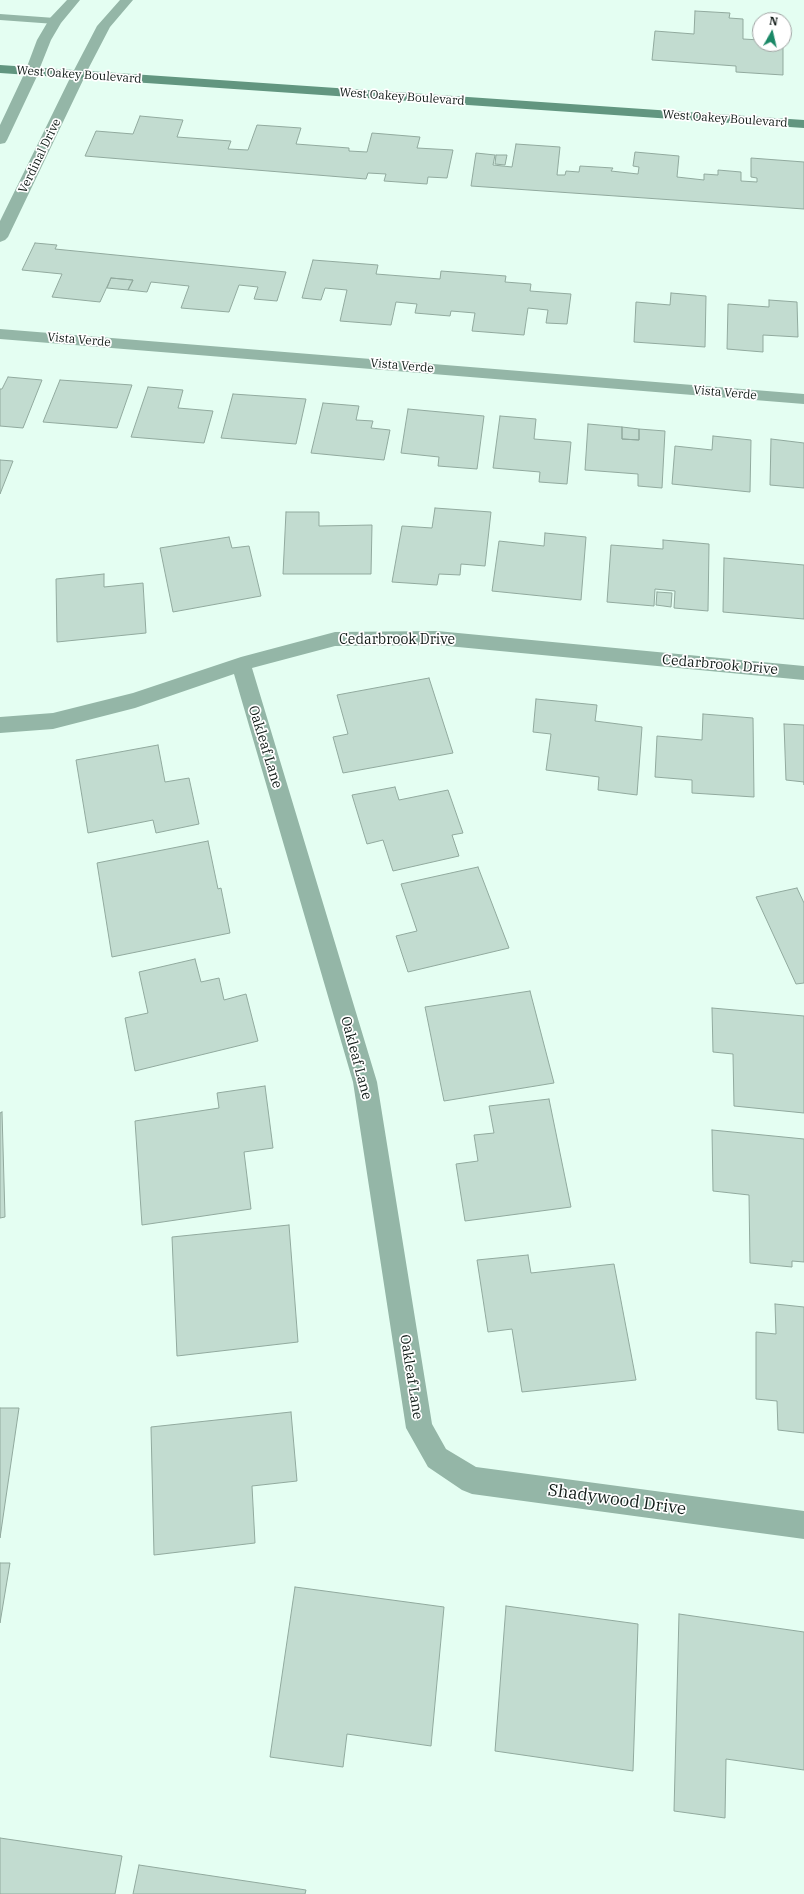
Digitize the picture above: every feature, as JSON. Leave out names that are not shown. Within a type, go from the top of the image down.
[{"type":"main road","name":"West Oakey Boulevard","points":[[0,69],[804,124]]},
{"type":"street","points":[[0,140],[32,72],[44,40],[55,21],[74,0]]},
{"type":"street","name":"Verdinal Drive","points":[[0,238],[79,74],[104,26],[127,0]]},
{"type":"street","name":"Vista Verde","points":[[0,334],[804,399]]},
{"type":"street","name":"Cedarbrook Drive","points":[[0,725],[54,721],[128,702],[241,664],[335,639],[437,638],[804,673]]},
{"type":"street","name":"Oakleaf Lane","points":[[241,664],[365,1082],[419,1428],[437,1458]]},
{"type":"street","name":"Shadywood Drive","points":[[437,1458],[472,1480],[804,1525]]},
{"type":"lane","points":[[0,17],[55,21]]},
{"type":"building","points":[[695,11],[730,13],[729,18],[743,19],[743,39],[752,40],[752,52],[783,52],[783,75],[736,72],[736,66],[652,60],[655,31],[694,34]]},
{"type":"building","points":[[140,116],[183,120],[177,137],[231,141],[228,149],[248,150],[257,125],[301,128],[296,144],[349,148],[349,151],[367,152],[372,133],[420,137],[417,148],[453,150],[447,178],[428,177],[427,184],[384,181],[386,174],[368,173],[366,179],[85,156],[96,131],[133,134]]},
{"type":"building","points":[[516,144],[560,147],[557,175],[565,175],[566,171],[579,172],[580,166],[613,168],[611,171],[638,174],[639,167],[633,166],[635,152],[679,156],[677,177],[704,180],[704,174],[718,175],[718,170],[741,172],[741,181],[757,182],[757,178],[751,177],[751,158],[804,162],[804,209],[471,186],[476,153],[495,155],[493,165],[512,167]]},
{"type":"building","points":[[496,155],[507,155],[505,165],[495,164]]},
{"type":"building","points":[[35,243],[57,245],[55,249],[286,272],[277,301],[254,299],[258,287],[239,285],[229,312],[181,308],[189,286],[151,282],[147,292],[128,290],[133,280],[111,278],[100,302],[52,297],[62,274],[22,270]]},
{"type":"building","points":[[313,260],[378,265],[376,274],[440,279],[441,271],[506,276],[505,282],[531,284],[530,291],[571,294],[567,324],[546,323],[548,310],[528,308],[524,335],[472,331],[475,313],[451,311],[450,316],[415,313],[417,304],[396,302],[391,325],[340,321],[347,290],[325,288],[321,300],[302,298]]},
{"type":"building","points":[[111,278],[133,280],[128,290],[107,288]]},
{"type":"building","points":[[671,293],[706,296],[705,347],[634,342],[636,302],[670,305]]},
{"type":"building","points":[[769,300],[797,302],[798,337],[763,335],[763,352],[727,349],[728,304],[769,307]]},
{"type":"building","points":[[8,377],[42,380],[23,428],[0,426],[0,389],[2,389]]},
{"type":"building","points":[[60,380],[132,385],[117,428],[43,422]]},
{"type":"building","points":[[148,387],[183,390],[178,408],[213,411],[204,443],[131,437]]},
{"type":"building","points":[[233,394],[306,399],[296,444],[221,438]]},
{"type":"building","points":[[323,403],[359,406],[356,420],[373,421],[371,428],[390,430],[384,460],[311,453]]},
{"type":"building","points":[[408,409],[484,416],[477,469],[438,466],[439,457],[401,453]]},
{"type":"building","points":[[500,416],[536,419],[534,439],[571,442],[567,484],[539,482],[540,472],[493,468]]},
{"type":"building","points":[[588,424],[622,427],[622,439],[639,440],[639,429],[665,431],[662,488],[638,486],[638,474],[585,470]]},
{"type":"building","points":[[622,427],[639,429],[639,440],[622,439]]},
{"type":"building","points":[[713,436],[751,440],[750,492],[672,484],[675,446],[712,450]]},
{"type":"building","points":[[771,439],[804,443],[804,488],[770,485]]},
{"type":"building","points":[[0,460],[13,461],[0,494]]},
{"type":"building","points":[[435,508],[491,512],[485,566],[461,564],[460,575],[439,574],[437,585],[392,582],[402,526],[432,528]]},
{"type":"building","points":[[286,512],[319,512],[319,526],[372,525],[371,574],[283,574]]},
{"type":"building","points":[[545,533],[586,537],[581,600],[492,591],[499,541],[544,546]]},
{"type":"building","points":[[229,537],[232,548],[249,546],[261,596],[173,612],[160,548]]},
{"type":"building","points":[[663,540],[709,544],[708,611],[674,608],[675,591],[655,589],[654,606],[607,602],[611,545],[663,549]]},
{"type":"building","points":[[724,558],[804,565],[804,619],[723,612]]},
{"type":"building","points":[[104,574],[104,587],[143,583],[146,633],[57,642],[56,579]]},
{"type":"building","points":[[657,592],[672,593],[671,607],[656,605]]},
{"type":"building","points":[[429,678],[453,753],[343,773],[333,737],[348,734],[337,695]]},
{"type":"building","points":[[536,699],[597,705],[595,721],[642,727],[637,795],[598,790],[599,777],[546,770],[551,734],[533,732]]},
{"type":"building","points":[[703,714],[753,718],[754,797],[692,793],[692,780],[655,777],[657,736],[702,740]]},
{"type":"building","points":[[784,724],[804,725],[804,782],[786,780]]},
{"type":"building","points":[[158,745],[165,782],[189,778],[199,824],[156,833],[153,820],[88,833],[76,760]]},
{"type":"building","points":[[395,787],[399,800],[448,790],[463,833],[452,835],[459,856],[393,871],[383,840],[367,844],[352,795]]},
{"type":"building","points":[[208,841],[218,889],[221,888],[230,933],[112,957],[97,863]]},
{"type":"building","points":[[478,867],[509,948],[408,972],[396,936],[417,931],[401,884]]},
{"type":"building","points":[[797,888],[804,903],[804,983],[796,984],[756,897]]},
{"type":"building","points":[[195,959],[201,982],[219,978],[224,1000],[246,994],[258,1041],[135,1071],[125,1018],[148,1013],[139,972]]},
{"type":"building","points":[[530,991],[554,1083],[444,1101],[425,1007]]},
{"type":"building","points":[[712,1008],[804,1016],[804,1113],[734,1106],[733,1054],[713,1052]]},
{"type":"building","points":[[265,1086],[273,1148],[244,1152],[251,1209],[142,1225],[135,1121],[219,1108],[217,1093]]},
{"type":"building","points":[[549,1099],[571,1207],[465,1221],[456,1164],[478,1161],[474,1135],[494,1133],[489,1106]]},
{"type":"building","points":[[2,1112],[5,1217],[0,1218],[0,1113]]},
{"type":"building","points":[[712,1130],[804,1139],[804,1262],[792,1261],[792,1267],[750,1263],[749,1195],[713,1191]]},
{"type":"building","points":[[289,1225],[298,1342],[177,1356],[172,1237]]},
{"type":"building","points":[[528,1255],[531,1273],[614,1264],[636,1380],[522,1392],[512,1329],[488,1332],[477,1260]]},
{"type":"building","points":[[775,1304],[804,1307],[804,1433],[778,1430],[777,1401],[756,1399],[756,1332],[776,1334]]},
{"type":"building","points":[[0,1408],[19,1408],[0,1538]]},
{"type":"building","points":[[291,1412],[297,1481],[252,1486],[255,1543],[154,1555],[151,1427]]},
{"type":"building","points":[[0,1563],[10,1563],[0,1623]]},
{"type":"building","points":[[295,1587],[444,1607],[431,1746],[347,1734],[343,1767],[270,1757]]},
{"type":"building","points":[[506,1606],[638,1624],[633,1771],[495,1751]]},
{"type":"building","points":[[679,1614],[804,1632],[804,1770],[726,1759],[725,1818],[674,1811]]},
{"type":"building","points":[[0,1838],[122,1856],[115,1894],[0,1894]]},
{"type":"building","points":[[139,1865],[306,1890],[305,1894],[133,1894]]}]
